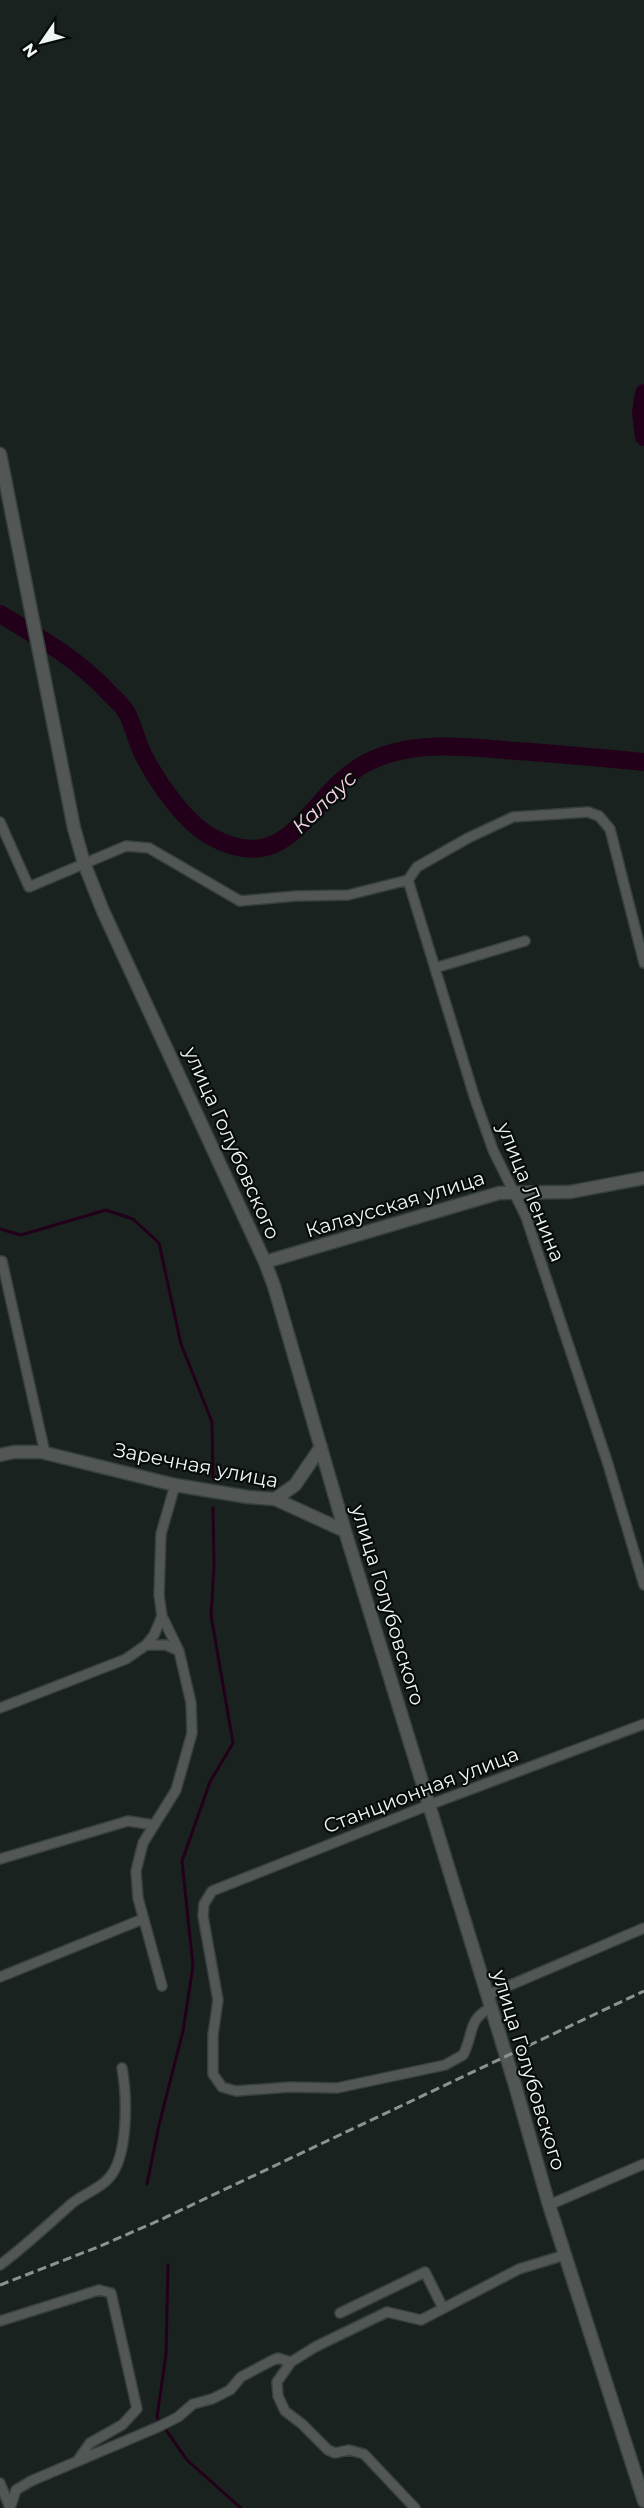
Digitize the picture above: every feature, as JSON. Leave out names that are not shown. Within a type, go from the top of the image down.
[{"type":"street","name":"улица Голубовского","points":[[0,454],[74,828],[84,863],[265,1262],[549,2205],[644,2501]]},
{"type":"street","points":[[0,822],[29,887],[126,846],[138,845],[149,848],[240,901],[296,896],[348,896],[408,880],[417,867],[468,837],[513,818],[588,812],[596,814],[605,821],[610,829],[644,963]]},
{"type":"street","name":"улица Ленина","points":[[408,880],[489,1140],[526,1217],[607,1461],[644,1585]]},
{"type":"street","points":[[435,968],[525,941]]},
{"type":"street","name":"Калаусская улица","points":[[265,1262],[421,1218],[484,1197],[516,1193],[570,1192],[644,1178]]},
{"type":"street","points":[[3,1261],[45,1453]]},
{"type":"street","points":[[275,1498],[295,1485],[321,1447]]},
{"type":"street","name":"Заречная улица","points":[[0,1455],[14,1452],[45,1453],[175,1485],[248,1497],[275,1498],[345,1531]]},
{"type":"street","points":[[162,1986],[143,1918],[136,1871],[143,1843],[176,1790],[192,1733],[191,1703],[179,1651],[162,1616],[158,1566],[161,1534],[175,1485]]},
{"type":"street","points":[[0,1708],[118,1663],[146,1645],[154,1635],[162,1616]]},
{"type":"street","points":[[146,1645],[166,1645],[179,1651]]},
{"type":"street","name":"Станционная улица","points":[[491,2008],[482,2012],[474,2021],[464,2055],[445,2065],[337,2088],[290,2087],[236,2091],[226,2089],[213,2074],[213,2035],[218,2000],[203,1916],[204,1904],[212,1891],[429,1805],[644,1724]]},
{"type":"street","points":[[0,1859],[128,1821],[154,1824]]},
{"type":"street","points":[[0,1977],[143,1918]]},
{"type":"street","points":[[487,1995],[644,1928]]},
{"type":"street","points":[[0,2265],[30,2242],[72,2202],[108,2180],[120,2159],[126,2091],[122,2068]]},
{"type":"street","points":[[549,2205],[644,2164]]},
{"type":"street","points":[[416,2508],[364,2454],[349,2450],[335,2453],[328,2450],[285,2411],[278,2396],[277,2382],[291,2362],[315,2347],[387,2312],[421,2320],[519,2269],[565,2255]]},
{"type":"street","points":[[340,2313],[425,2272],[443,2308]]},
{"type":"street","points":[[0,2321],[99,2290],[111,2293],[137,2409],[122,2425],[90,2443],[78,2460]]},
{"type":"street","points":[[379,2294],[387,2312]]},
{"type":"street","points":[[10,2508],[16,2490],[31,2481],[163,2425],[193,2404],[212,2399],[230,2390],[241,2377],[278,2358],[291,2362]]},
{"type":"street","points":[[0,2483],[10,2508]]},
{"type":"waterway","name":"Калаус","points":[[644,393],[641,413],[644,437]]},
{"type":"waterway","name":"Калаус","points":[[0,614],[58,650],[98,682],[125,710],[141,751],[164,789],[182,811],[210,836],[238,847],[261,848],[280,841],[297,828],[346,777],[366,763],[402,750],[440,746],[644,762]]},
{"type":"waterway","points":[[0,1229],[21,1235],[106,1210],[133,1219],[159,1243],[181,1344],[212,1422],[213,1478]]},
{"type":"waterway","points":[[147,2184],[159,2125],[183,2031],[193,1966],[182,1861],[210,1782],[233,1743],[211,1615],[214,1566],[213,1508]]},
{"type":"waterway","points":[[168,2265],[166,2354],[157,2417],[187,2460],[241,2508]]},
{"type":"railway","points":[[0,2285],[160,2220],[644,1991]]}]
